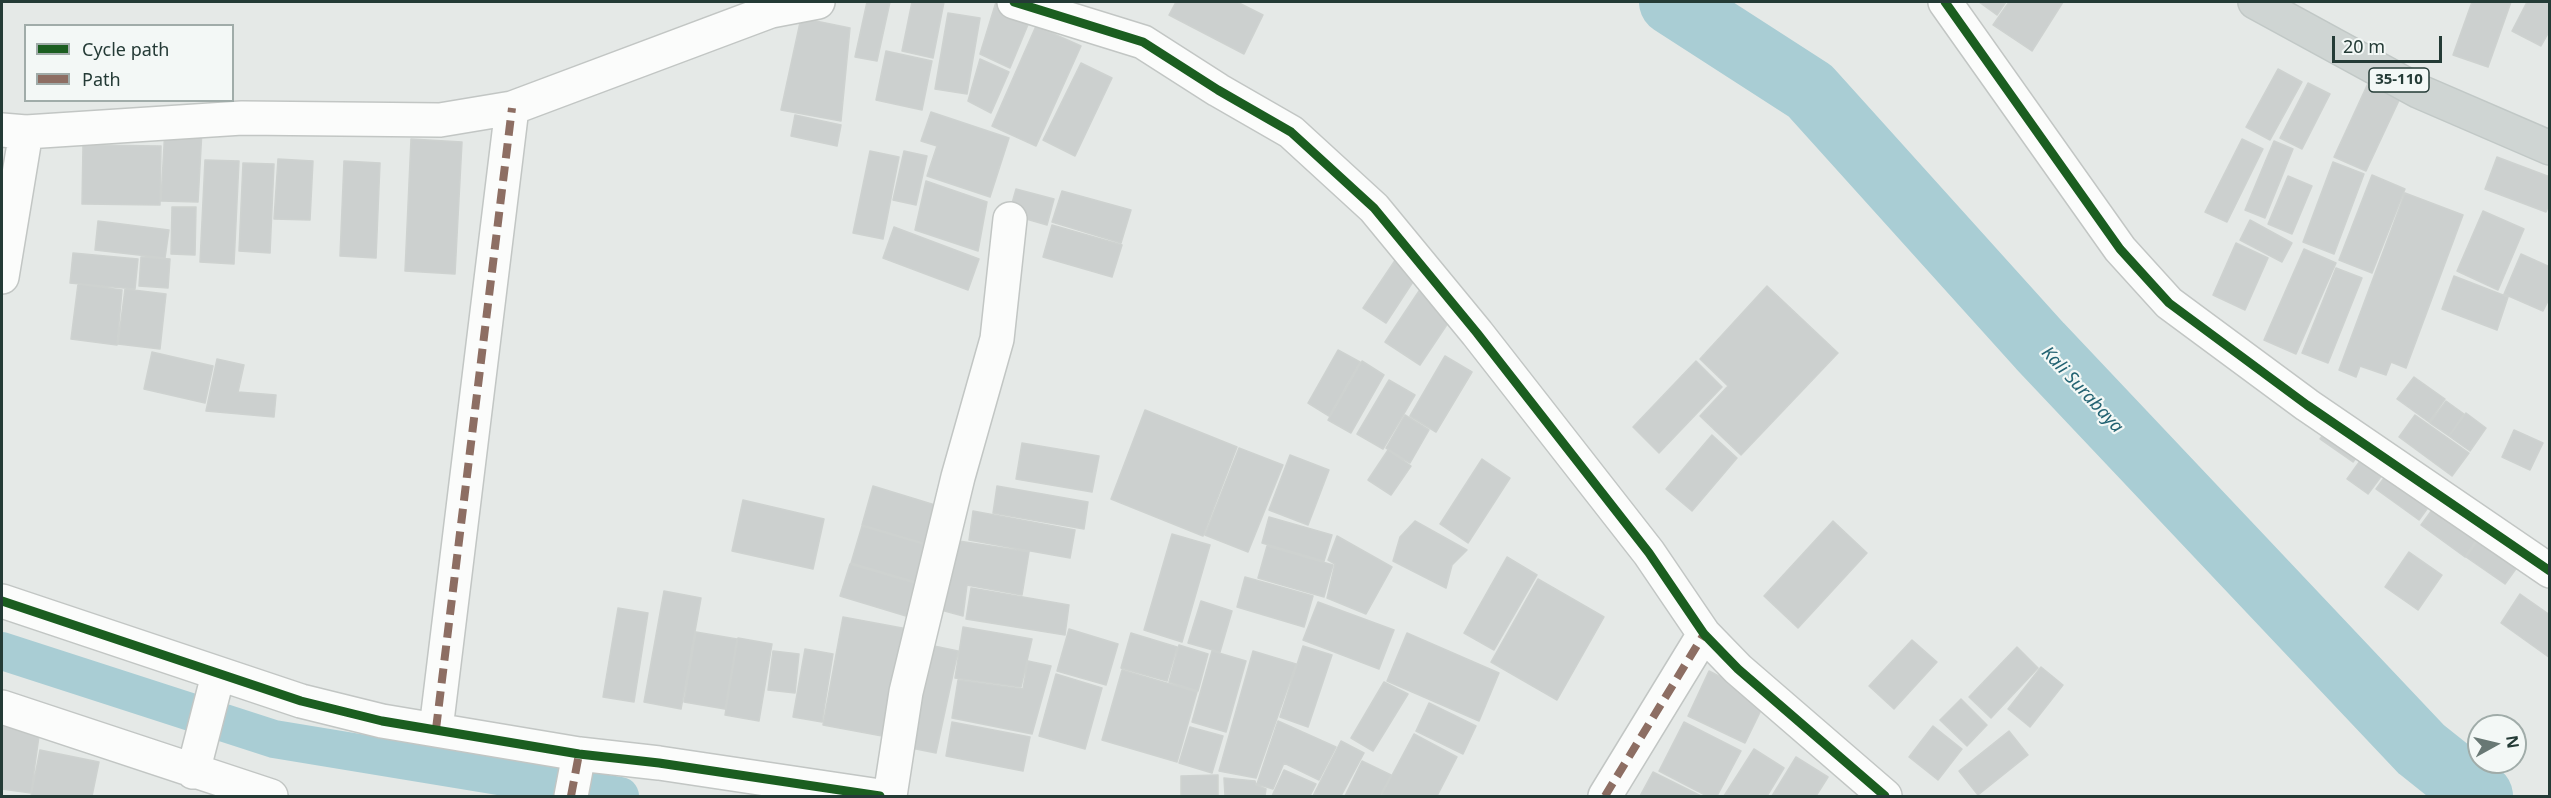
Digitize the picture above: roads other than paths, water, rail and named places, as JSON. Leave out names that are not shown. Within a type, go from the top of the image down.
[{"type":"main road","name":"35-110","points":[[2255,2],[2418,91],[2550,148]]},
{"type":"street","points":[[2,277],[14,131],[242,118],[440,120],[512,108],[771,11],[818,2]]},
{"type":"street","points":[[1014,2],[1143,42],[1290,132],[1374,208],[1477,333],[1649,553],[1704,634],[1738,669],[1885,796]]},
{"type":"street","points":[[1945,2],[2120,249],[2169,303],[2307,405],[2550,571]]},
{"type":"street","points":[[436,729],[512,108]]},
{"type":"street","points":[[890,796],[906,692],[958,477],[998,339],[1010,219]]},
{"type":"street","points":[[2,601],[217,680],[382,721],[436,729],[575,774],[659,764],[880,796]]},
{"type":"street","points":[[1605,796],[1704,634]]},
{"type":"street","points":[[197,758],[217,680]]},
{"type":"street","points":[[2,707],[197,758],[262,796]]},
{"type":"waterway","name":"Kali Surabaya","points":[[1672,2],[1810,91],[2040,346],[2421,749],[2480,796]]},
{"type":"waterway","points":[[2,651],[274,739],[620,796]]}]
